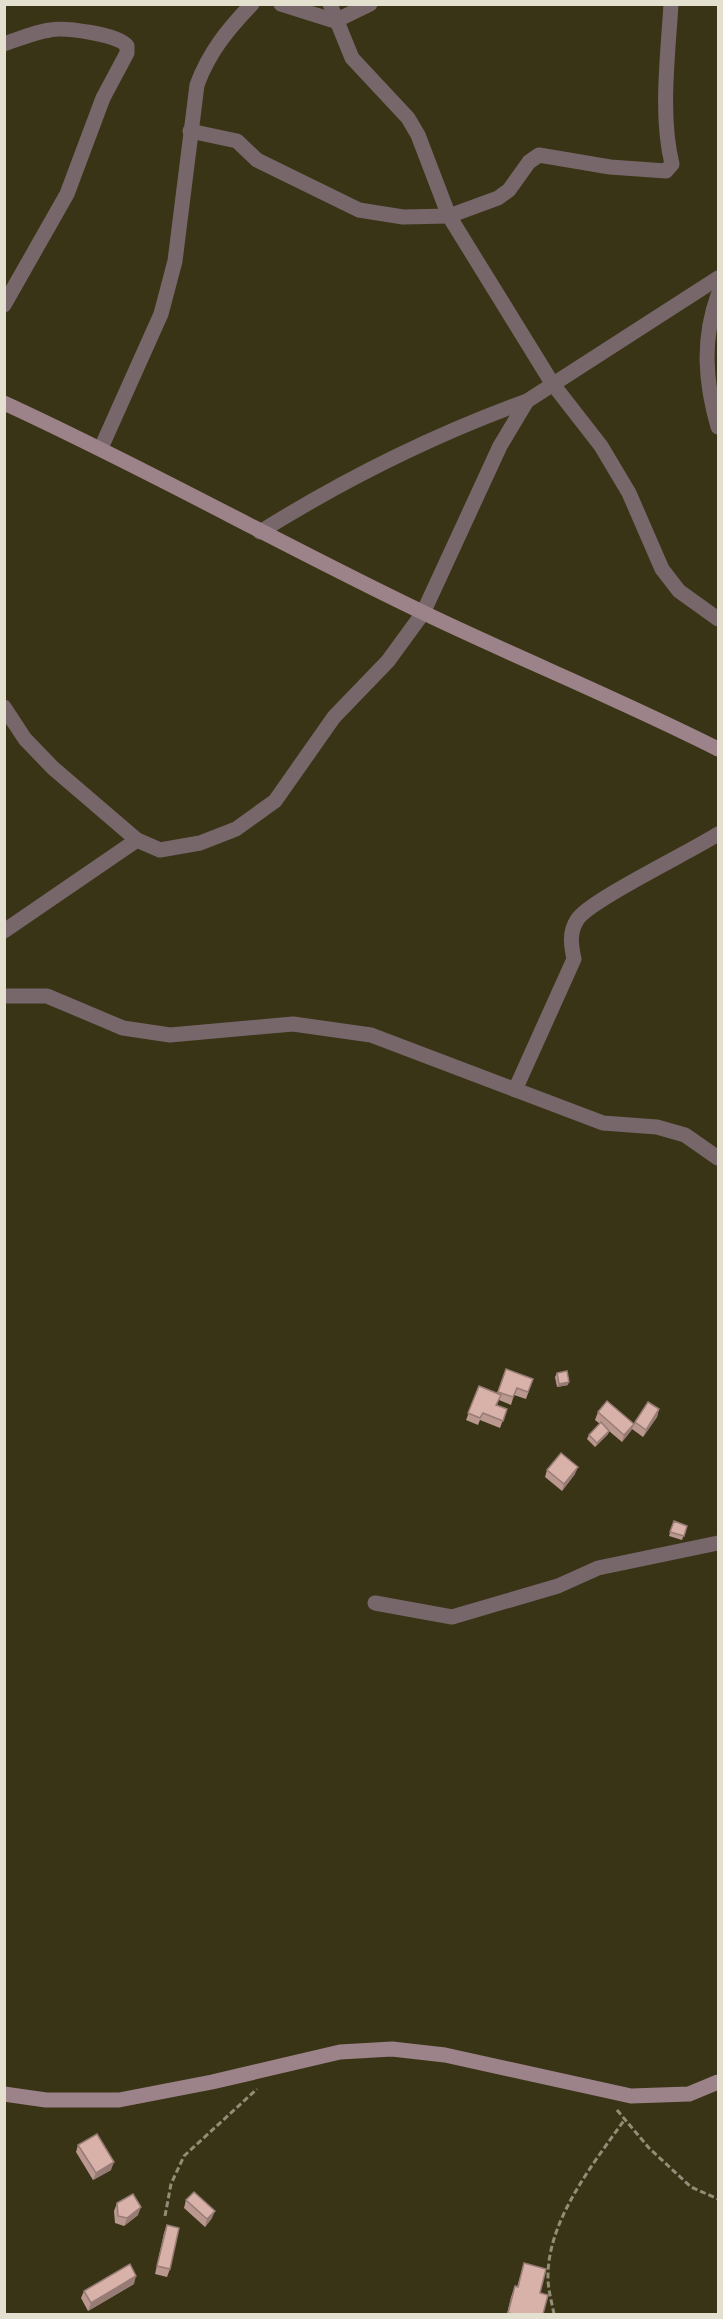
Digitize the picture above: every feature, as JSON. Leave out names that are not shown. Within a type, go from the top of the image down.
[{"type":"street","points":[[101,448],[161,314],[175,261],[197,85],[206,61],[224,33],[252,4]]},
{"type":"street","points":[[281,4],[335,21],[370,4]]},
{"type":"street","points":[[330,4],[352,58],[408,118],[418,135],[449,216],[552,383],[601,446],[629,494],[662,569],[679,591],[718,620]]},
{"type":"street","points":[[190,130],[237,141],[265,165],[359,210],[403,217],[449,216],[498,198],[509,190],[529,162],[539,155],[610,167],[669,169],[672,164],[667,142],[667,58],[671,4]]},
{"type":"street","points":[[4,44],[51,29],[97,34],[120,40],[127,46],[128,53],[104,98],[67,194],[4,305]]},
{"type":"street","points":[[260,532],[301,506],[430,439],[527,401],[718,278]]},
{"type":"street","points":[[718,294],[711,314],[705,357],[711,402],[718,427]]},
{"type":"street","points":[[4,707],[25,739],[53,768],[137,840],[160,850],[200,843],[236,829],[275,801],[334,717],[388,661],[423,613],[500,446],[527,401]]},
{"type":"street","points":[[4,403],[101,448],[260,532],[423,613],[717,745]]},
{"type":"street","points":[[515,1090],[574,959],[570,937],[578,918],[596,904],[718,834]]},
{"type":"street","points":[[4,931],[137,840]]},
{"type":"street","points":[[4,996],[47,996],[123,1028],[170,1035],[293,1024],[371,1035],[603,1123],[657,1127],[685,1135],[718,1158]]},
{"type":"street","points":[[375,1603],[452,1617],[558,1586],[598,1568],[718,1543]]},
{"type":"street","points":[[4,2094],[46,2100],[119,2100],[340,2052],[392,2049],[442,2055],[631,2096],[689,2094],[718,2082]]},
{"type":"path","points":[[165,2216],[171,2184],[184,2156],[255,2091],[268,2069]]},
{"type":"path","points":[[600,2090],[649,2148],[691,2187],[718,2199]]},
{"type":"path","points":[[554,2314],[548,2278],[553,2240],[583,2179],[624,2119]]},
{"type":"building","points":[[506,1369],[533,1379],[528,1392],[517,1388],[513,1397],[498,1392]]},
{"type":"building","points":[[567,1371],[569,1382],[559,1384],[557,1373]]},
{"type":"building","points":[[479,1386],[501,1395],[496,1405],[507,1409],[503,1421],[483,1413],[480,1418],[468,1413]]},
{"type":"building","points":[[607,1401],[634,1424],[624,1435],[598,1412]]},
{"type":"building","points":[[648,1402],[659,1409],[646,1430],[635,1422]]},
{"type":"building","points":[[601,1422],[609,1431],[597,1443],[589,1435]]},
{"type":"building","points":[[561,1453],[578,1467],[564,1484],[547,1470]]},
{"type":"building","points":[[674,1521],[687,1526],[684,1536],[670,1532]]},
{"type":"building","points":[[97,2134],[114,2162],[96,2173],[78,2145]]},
{"type":"building","points":[[194,2192],[215,2211],[207,2219],[186,2200]]},
{"type":"building","points":[[133,2194],[141,2207],[127,2218],[118,2216],[117,2203]]},
{"type":"building","points":[[167,2225],[179,2228],[170,2269],[157,2266]]},
{"type":"building","points":[[524,2263],[546,2269],[540,2293],[548,2295],[543,2314],[508,2313]]},
{"type":"building","points":[[130,2264],[136,2276],[91,2303],[84,2291]]}]
